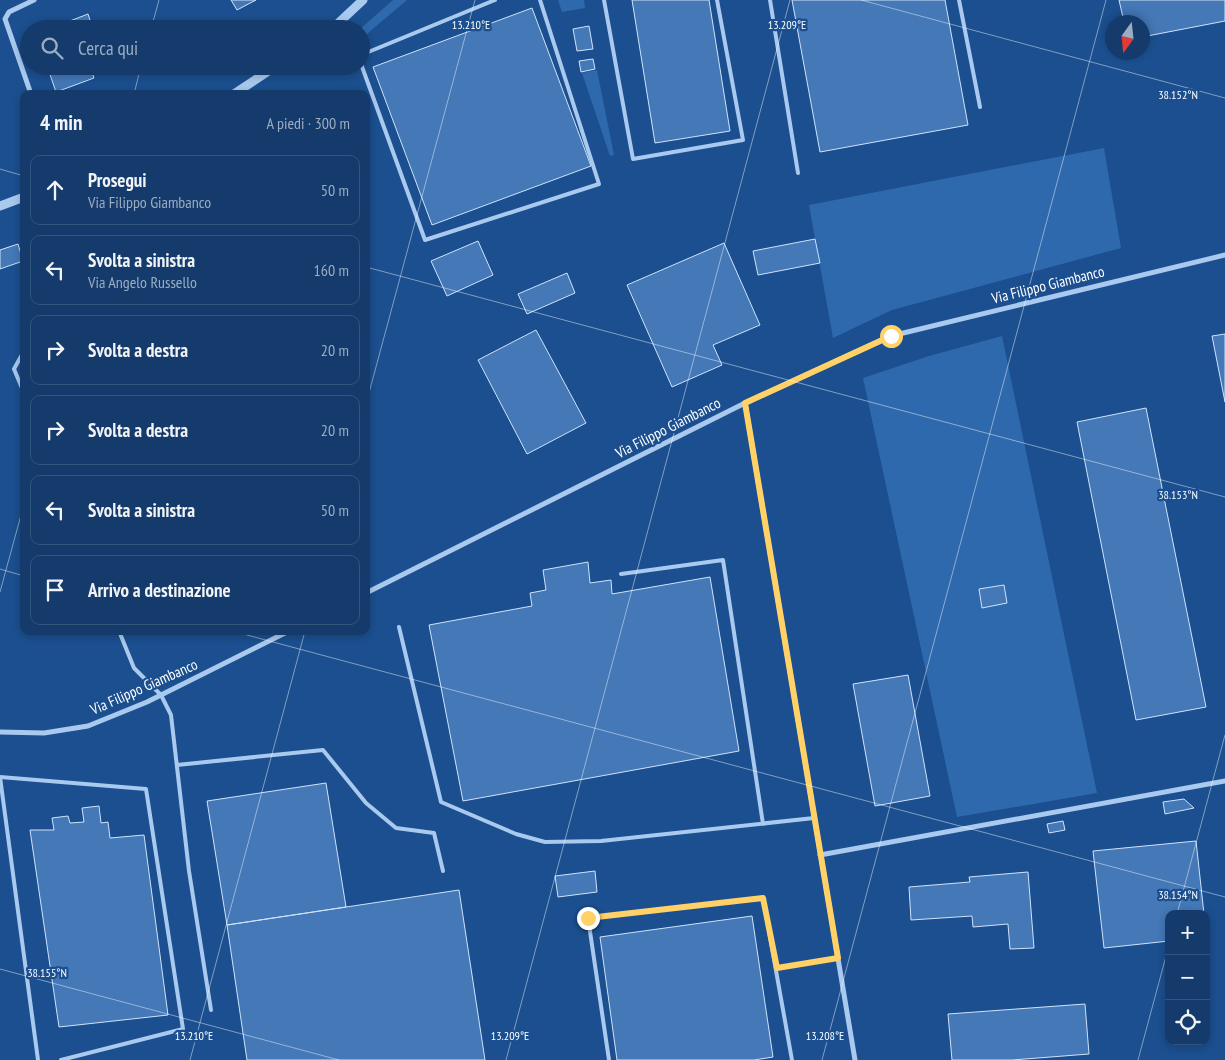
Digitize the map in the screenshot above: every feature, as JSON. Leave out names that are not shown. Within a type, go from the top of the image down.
[{"type":"street","points":[[20,61],[6,19],[9,12],[34,0]]},
{"type":"street","points":[[342,20],[363,0]]},
{"type":"street","points":[[25,75],[30,90]]},
{"type":"street","points":[[240,90],[262,75]]},
{"type":"street","points":[[0,206],[20,198]]},
{"type":"street","name":"Via Filippo Giambanco","points":[[370,591],[745,403],[891,336],[1225,255]]},
{"type":"street","points":[[745,403],[855,1060]]},
{"type":"street","name":"Via Filippo Giambanco","points":[[0,732],[44,733],[88,726],[161,695],[281,635]]},
{"type":"street","points":[[820,855],[1225,781]]},
{"type":"lane","points":[[370,51],[496,0]]},
{"type":"lane","points":[[365,75],[426,240],[599,184],[540,0]]},
{"type":"lane","points":[[604,0],[633,159],[744,140],[717,0]]},
{"type":"lane","points":[[770,0],[798,173]]},
{"type":"lane","points":[[959,0],[980,107]]},
{"type":"lane","points":[[20,358],[14,369],[20,383]]},
{"type":"lane","points":[[621,574],[723,560],[763,824]]},
{"type":"lane","points":[[399,627],[441,802],[516,834],[545,842],[601,841],[814,818]]},
{"type":"lane","points":[[121,635],[134,668],[161,695],[171,715],[189,872],[211,1010]]},
{"type":"lane","points":[[177,765],[323,750],[366,802],[396,828],[434,833],[443,871]]},
{"type":"lane","points":[[38,1060],[0,777],[146,789],[183,1030],[61,1060]]},
{"type":"lane","points":[[608,1060],[588,918],[763,898],[792,1060]]},
{"type":"lane","points":[[777,968],[838,958]]},
{"type":"shaded area","points":[[393,0],[407,0],[370,31],[370,20]]},
{"type":"shaded area","points":[[558,0],[584,0],[585,8],[562,12]]},
{"type":"shaded area","points":[[597,70],[614,155],[610,156],[582,73]]},
{"type":"shaded area","points":[[1104,148],[1121,248],[892,310],[833,338],[809,205]]},
{"type":"shaded area","points":[[1002,336],[1097,793],[957,817],[863,378],[929,356]]},
{"type":"building","points":[[231,0],[256,0],[237,10]]},
{"type":"building","points":[[632,0],[709,0],[730,131],[655,143]]},
{"type":"building","points":[[792,0],[945,0],[968,125],[820,152]]},
{"type":"building","points":[[1119,0],[1225,0],[1225,21],[1150,35],[1150,15],[1122,15]]},
{"type":"building","points":[[532,8],[591,166],[432,225],[373,67]]},
{"type":"building","points":[[88,14],[90,20],[72,20]]},
{"type":"building","points":[[589,26],[593,49],[577,51],[573,29]]},
{"type":"building","points":[[593,59],[595,69],[581,72],[579,61]]},
{"type":"building","points":[[50,75],[93,75],[94,78],[61,90],[55,90]]},
{"type":"building","points":[[815,239],[820,263],[758,275],[753,251]]},
{"type":"building","points":[[478,241],[493,275],[447,296],[431,261]]},
{"type":"building","points":[[724,243],[760,325],[713,345],[722,365],[672,387],[627,285]]},
{"type":"building","points":[[18,244],[20,262],[0,269],[0,250]]},
{"type":"building","points":[[567,273],[575,293],[527,314],[518,294]]},
{"type":"building","points":[[536,330],[586,423],[527,454],[478,360]]},
{"type":"building","points":[[1225,334],[1225,402],[1212,336]]},
{"type":"building","points":[[1146,408],[1206,707],[1136,720],[1077,422]]},
{"type":"building","points":[[588,562],[590,583],[611,580],[612,594],[710,577],[739,751],[463,801],[429,625],[532,606],[530,593],[546,590],[543,570]]},
{"type":"building","points":[[1004,585],[1007,603],[982,608],[979,589]]},
{"type":"building","points":[[908,675],[930,796],[875,806],[853,684]]},
{"type":"building","points":[[326,783],[346,907],[227,925],[207,801]]},
{"type":"building","points":[[1184,799],[1194,808],[1165,814],[1163,802]]},
{"type":"building","points":[[99,806],[101,823],[108,822],[110,838],[144,835],[168,1015],[59,1027],[30,830],[54,830],[52,818],[68,816],[70,823],[84,822],[82,808]]},
{"type":"building","points":[[1063,821],[1065,830],[1049,833],[1047,824]]},
{"type":"building","points":[[1196,841],[1204,910],[1165,910],[1165,941],[1104,948],[1093,851]]},
{"type":"building","points":[[595,871],[597,892],[558,897],[555,876]]},
{"type":"building","points":[[1028,872],[1034,948],[1010,949],[1008,924],[973,927],[972,916],[911,920],[909,887],[970,882],[969,877]]},
{"type":"building","points":[[459,890],[485,1060],[247,1060],[227,925]]},
{"type":"building","points":[[752,916],[773,1057],[754,1060],[617,1060],[600,937]]},
{"type":"building","points":[[1085,1004],[1089,1054],[1012,1060],[952,1060],[948,1014]]},
{"type":"route","points":[[588,918],[763,898],[777,968],[838,958],[745,403],[891,336]]}]
